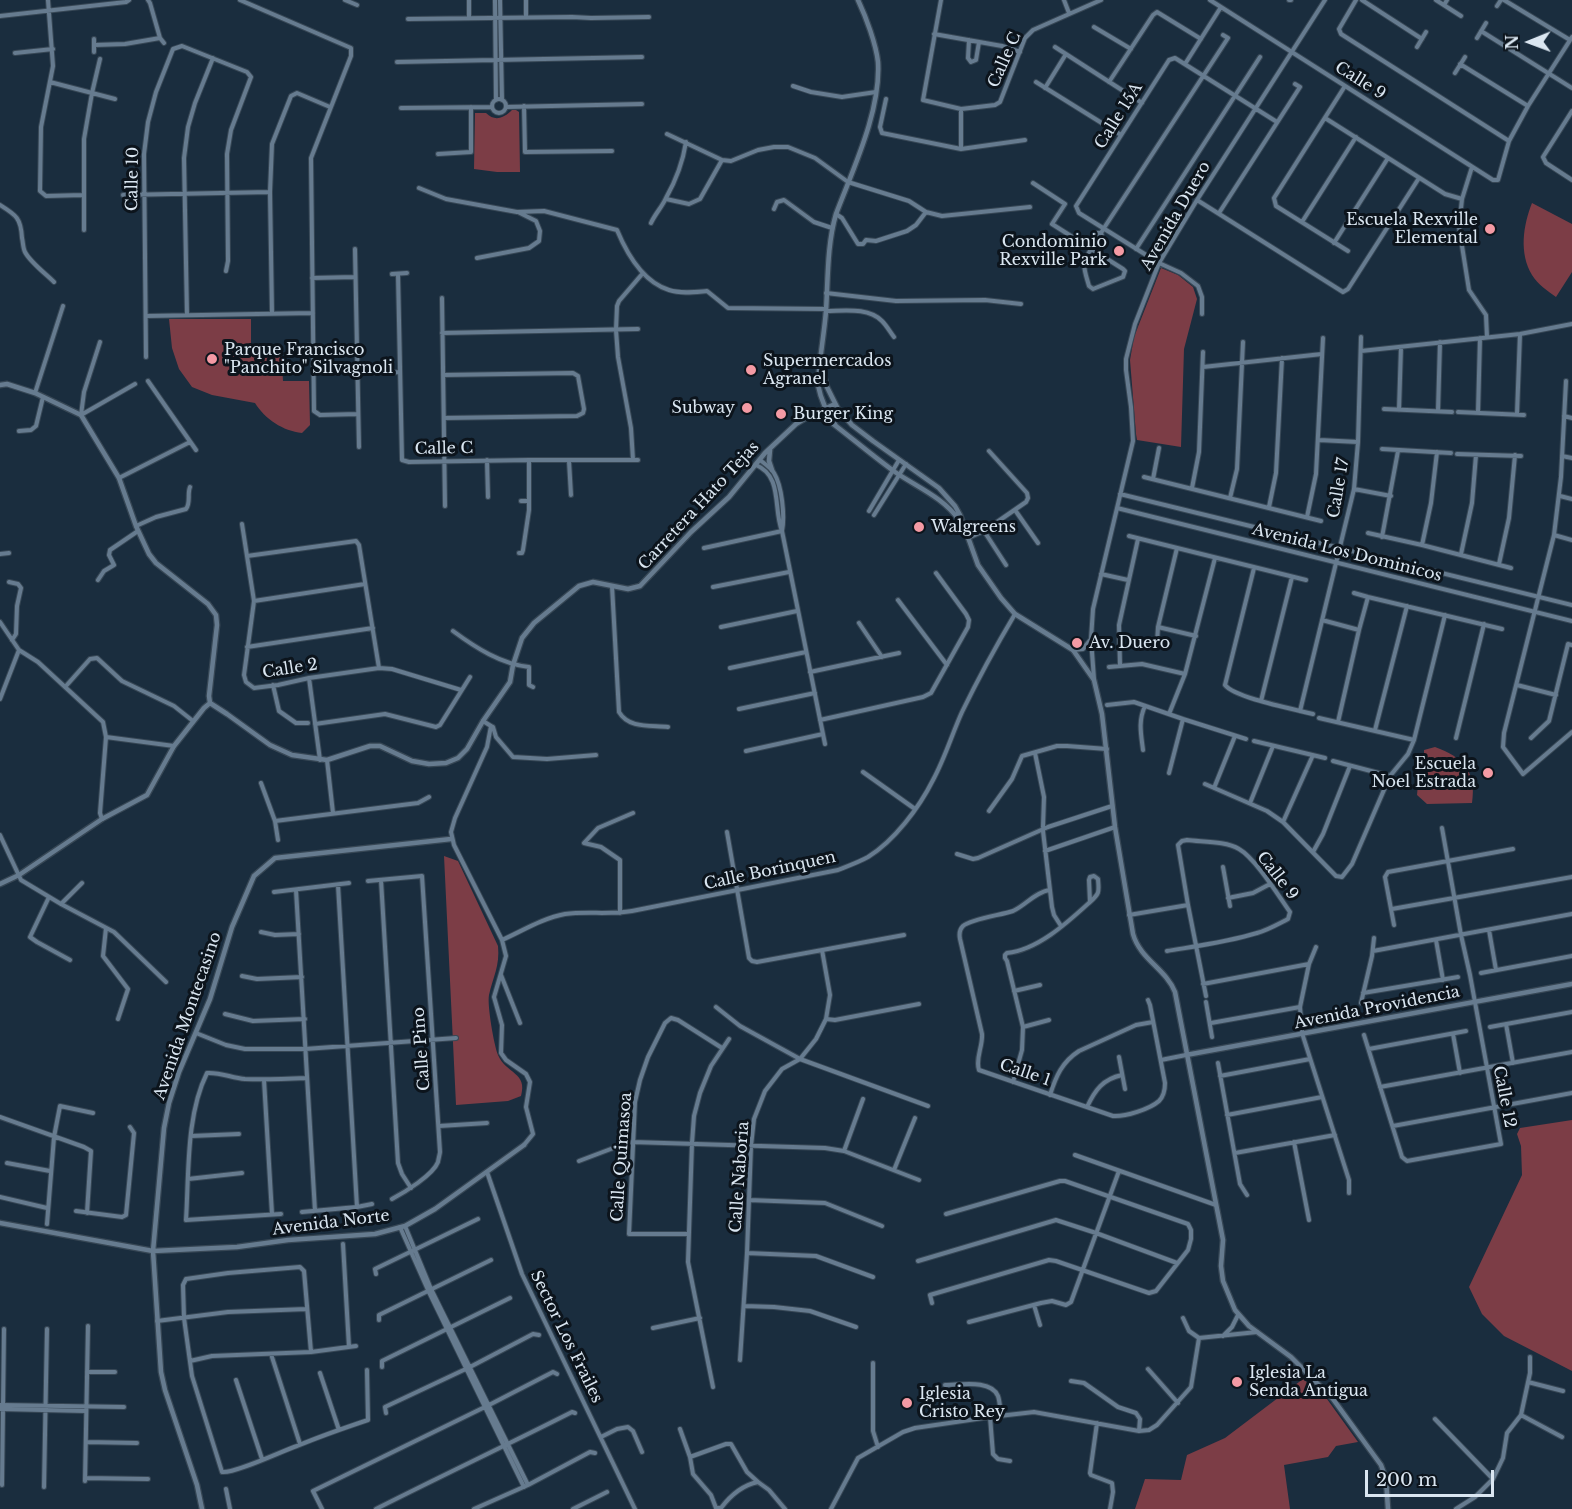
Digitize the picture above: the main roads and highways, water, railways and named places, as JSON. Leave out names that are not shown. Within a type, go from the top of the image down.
[{"type":"place","name":"Escuela Rexville Elemental","points":[[1490,229]]},
{"type":"place","name":"Condominio Rexville Park","points":[[1119,251]]},
{"type":"place","name":"Parque Francisco \"Panchito\" Silvagnoli","points":[[212,359]]},
{"type":"place","name":"Supermercados Agranel","points":[[751,370]]},
{"type":"place","name":"Subway","points":[[747,408]]},
{"type":"place","name":"Burger King","points":[[781,414]]},
{"type":"place","name":"Walgreens","points":[[919,527]]},
{"type":"place","name":"Av. Duero","points":[[1077,643]]},
{"type":"place","name":"Escuela Noel Estrada","points":[[1488,773]]},
{"type":"place","name":"Iglesia La Senda Antigua","points":[[1237,1382]]},
{"type":"place","name":"Iglesia Cristo Rey","points":[[907,1403]]}]
